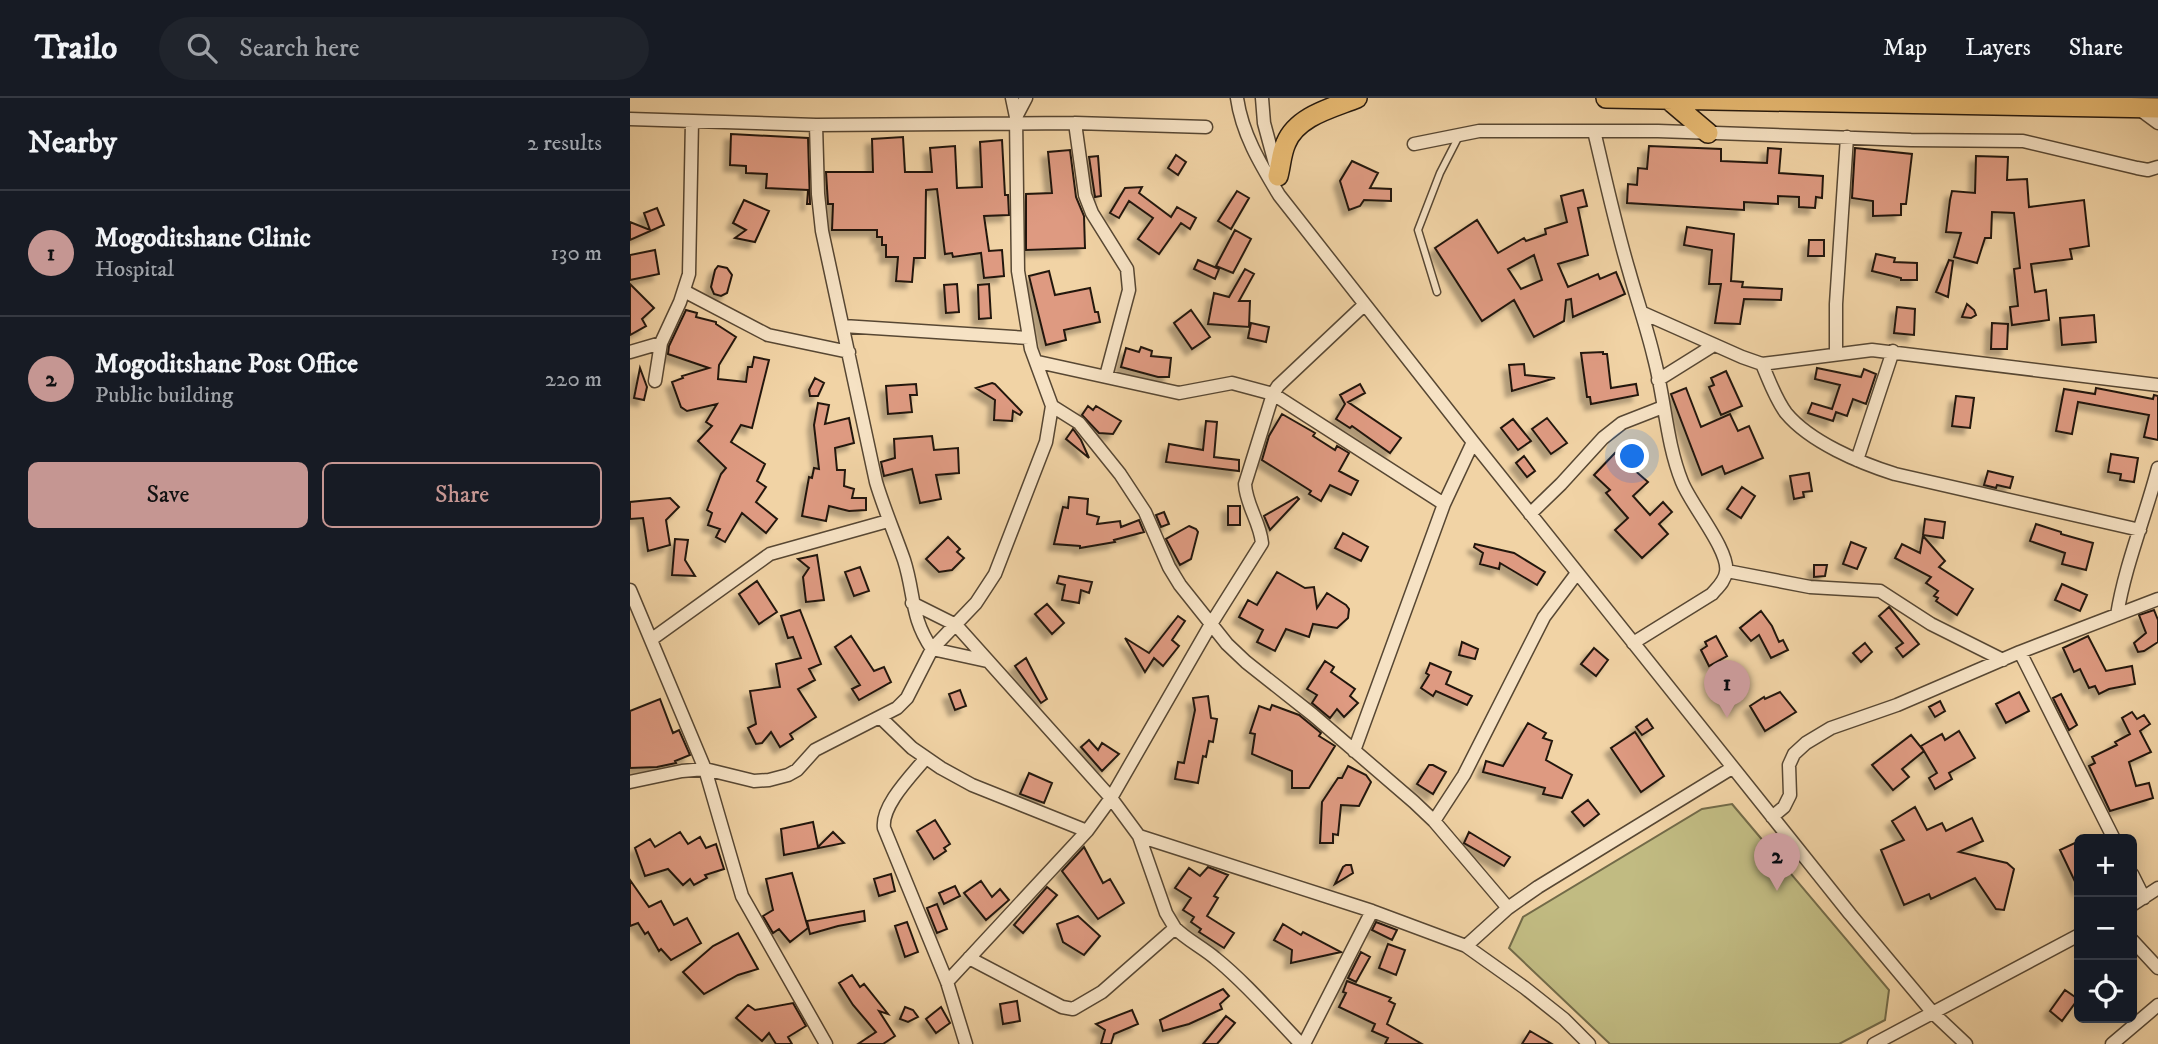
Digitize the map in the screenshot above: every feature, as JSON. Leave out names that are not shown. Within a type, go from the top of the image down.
[{"type":"main road","points":[[1278,176],[1282,153],[1295,130],[1316,115],[1356,98]]},
{"type":"main road","points":[[1606,98],[1890,101],[2158,108]]},
{"type":"main road","points":[[1668,99],[1708,133]]},
{"type":"street","points":[[630,782],[705,769],[754,780],[769,780],[797,770],[815,750],[881,718],[908,698],[932,649],[986,590],[995,574],[1046,442],[1052,406],[1029,338],[1016,249],[1015,120],[1012,98]]},
{"type":"street","points":[[1015,120],[1026,98]]},
{"type":"street","points":[[1237,98],[1243,122],[1262,168],[1364,305],[1732,768],[1933,1013],[1966,1044]]},
{"type":"street","points":[[1262,98],[1264,123],[1288,205]]},
{"type":"street","points":[[2138,108],[2158,123]]},
{"type":"street","points":[[630,119],[816,125],[1015,120],[1206,127]]},
{"type":"street","points":[[655,381],[661,343],[689,274],[692,121]]},
{"type":"street","points":[[1075,123],[1086,195],[1092,213],[1127,269],[1130,279],[1106,376]]},
{"type":"street","points":[[816,125],[821,231],[876,482],[905,564],[919,627],[932,649],[987,661]]},
{"type":"street","points":[[1415,144],[1479,131],[1708,133],[1911,141],[2023,141],[2137,169],[2157,166]]},
{"type":"street","points":[[1594,131],[1629,271],[1643,313],[1666,428],[1682,484],[1724,555],[1727,571],[1722,583],[1712,594],[1633,643]]},
{"type":"street","points":[[1836,354],[1836,304],[1847,137]]},
{"type":"street","points":[[684,291],[768,335],[849,352]]},
{"type":"street","points":[[947,982],[1035,890],[1087,831],[1111,798],[1211,624],[1262,543],[1245,484],[1273,394],[1286,377],[1364,305]]},
{"type":"street","points":[[1643,313],[1762,364],[1872,350],[1893,351],[2158,385]]},
{"type":"street","points":[[843,326],[1029,338]]},
{"type":"street","points":[[630,352],[661,343]]},
{"type":"street","points":[[1658,380],[1714,345]]},
{"type":"street","points":[[1857,460],[1893,351]]},
{"type":"street","points":[[1038,362],[1179,393],[1232,383],[1273,394],[1444,504]]},
{"type":"street","points":[[1762,364],[1777,399],[1787,414],[1821,440],[1857,460],[1895,474],[2140,530]]},
{"type":"street","points":[[1052,406],[1079,423],[1127,484],[1145,512],[1169,567],[1211,624],[1246,662],[1434,821],[1508,908]]},
{"type":"street","points":[[1530,513],[1603,438],[1622,423],[1663,407]]},
{"type":"street","points":[[1354,751],[1444,504],[1473,442]]},
{"type":"street","points":[[2117,615],[2123,582],[2158,468]]},
{"type":"street","points":[[652,639],[770,554],[888,521]]},
{"type":"street","points":[[1727,571],[1810,587],[1880,591],[1930,624],[2003,660]]},
{"type":"street","points":[[1434,821],[1464,775],[1544,617],[1577,573]]},
{"type":"street","points":[[630,590],[705,769],[742,895],[826,1044]]},
{"type":"street","points":[[1772,817],[1784,807],[1790,794],[1789,765],[1794,754],[1806,743],[1831,729],[2158,599]]},
{"type":"street","points":[[912,603],[956,625],[1111,798],[1139,836],[1166,913],[1175,928],[1186,939],[1214,957],[1302,1044],[1372,911]]},
{"type":"street","points":[[2020,653],[2111,834]]},
{"type":"street","points":[[881,718],[925,759],[972,785],[1087,831]]},
{"type":"street","points":[[925,759],[888,807],[883,818],[884,828],[947,982],[966,1044]]},
{"type":"street","points":[[1466,946],[1508,908],[1538,887],[1732,768]]},
{"type":"street","points":[[1139,836],[1372,911],[1466,946],[1564,1019],[1589,1044]]},
{"type":"street","points":[[2137,884],[2144,898]]},
{"type":"street","points":[[2137,902],[2158,888]]},
{"type":"street","points":[[970,958],[1062,1007],[1073,1009],[1102,992],[1175,928]]},
{"type":"street","points":[[1874,1044],[2074,938]]},
{"type":"street","points":[[2137,945],[2158,968]]},
{"type":"street","points":[[2112,1044],[2158,1005]]},
{"type":"lane","points":[[1437,292],[1418,230],[1440,173],[1460,134]]},
{"type":"shaded area","points":[[1732,804],[1889,990],[1885,1020],[1839,1044],[1610,1044],[1509,948],[1523,917],[1702,809]]},
{"type":"building","points":[[731,134],[808,138],[810,204],[807,204],[808,190],[766,188],[767,174],[746,173],[746,166],[730,165]]},
{"type":"building","points":[[903,137],[905,172],[932,172],[930,148],[955,146],[957,188],[982,187],[980,142],[1002,140],[1005,195],[1008,195],[1009,215],[984,216],[989,251],[1002,250],[1004,276],[984,278],[981,253],[953,257],[952,253],[945,254],[937,189],[926,190],[925,258],[914,258],[912,282],[896,281],[898,257],[886,257],[886,245],[882,245],[882,237],[877,237],[877,230],[832,230],[833,204],[828,204],[826,172],[873,172],[872,139]]},
{"type":"building","points":[[1649,146],[1721,149],[1721,161],[1767,163],[1768,148],[1781,149],[1779,173],[1823,176],[1822,198],[1816,197],[1815,208],[1799,207],[1799,197],[1778,196],[1778,204],[1744,202],[1744,210],[1627,203],[1628,184],[1637,185],[1638,168],[1647,169]]},
{"type":"building","points":[[1855,148],[1912,154],[1906,204],[1901,204],[1901,215],[1873,216],[1873,201],[1852,198]]},
{"type":"building","points":[[1070,150],[1076,197],[1084,216],[1085,248],[1026,250],[1026,194],[1052,193],[1048,152]]},
{"type":"building","points":[[1176,155],[1186,162],[1178,175],[1168,168]]},
{"type":"building","points":[[1098,156],[1101,196],[1095,197],[1089,157]]},
{"type":"building","points":[[1976,156],[2008,157],[2007,180],[2027,179],[2029,207],[2084,200],[2089,246],[2070,249],[2072,259],[2031,264],[2035,292],[2046,290],[2049,320],[2012,325],[2010,307],[2018,306],[2014,269],[2020,268],[2014,213],[1992,212],[1991,238],[1985,238],[1977,263],[1954,257],[1961,233],[1946,232],[1950,200],[1952,191],[1975,193]]},
{"type":"building","points":[[1352,161],[1378,173],[1370,188],[1391,189],[1391,201],[1364,200],[1360,206],[1349,210],[1340,181]]},
{"type":"building","points":[[1142,187],[1139,193],[1171,217],[1177,207],[1196,218],[1190,229],[1181,223],[1159,254],[1138,239],[1153,218],[1129,201],[1119,218],[1110,213],[1125,188]]},
{"type":"building","points":[[1583,190],[1587,206],[1578,208],[1588,255],[1558,264],[1568,287],[1598,274],[1600,279],[1616,272],[1625,294],[1573,317],[1571,299],[1566,300],[1564,321],[1534,337],[1514,300],[1482,321],[1435,248],[1477,220],[1498,253],[1524,238],[1526,241],[1546,234],[1545,229],[1567,222],[1561,196]],"holes":[[[1534,255],[1542,280],[1521,289],[1508,269]]]},
{"type":"building","points":[[1237,191],[1249,198],[1231,229],[1218,221]]},
{"type":"building","points":[[744,200],[769,211],[755,242],[735,238],[746,230],[733,223]]},
{"type":"building","points":[[657,208],[664,225],[630,240],[630,222],[650,230],[644,213]]},
{"type":"building","points":[[1687,227],[1734,234],[1731,281],[1743,282],[1742,287],[1782,289],[1781,300],[1744,299],[1740,324],[1715,323],[1721,284],[1709,284],[1712,250],[1684,245]]},
{"type":"building","points":[[1235,230],[1251,239],[1233,273],[1216,266]]},
{"type":"building","points":[[1809,240],[1824,240],[1824,256],[1808,256]]},
{"type":"building","points":[[655,250],[659,274],[630,280],[630,255]]},
{"type":"building","points":[[1876,254],[1895,258],[1894,262],[1917,263],[1917,280],[1901,280],[1872,271]]},
{"type":"building","points":[[1198,260],[1219,269],[1215,279],[1194,269]]},
{"type":"building","points":[[1949,260],[1953,261],[1948,297],[1936,292]]},
{"type":"building","points":[[718,266],[727,268],[732,275],[727,293],[721,296],[714,294],[711,287]]},
{"type":"building","points":[[1245,269],[1254,274],[1239,301],[1250,301],[1249,327],[1208,324],[1214,293],[1229,297]]},
{"type":"building","points":[[1049,271],[1055,295],[1090,288],[1100,322],[1064,330],[1066,340],[1046,345],[1029,276]]},
{"type":"building","points":[[630,284],[654,308],[642,319],[646,326],[630,335]]},
{"type":"building","points":[[957,284],[959,312],[946,313],[944,285]]},
{"type":"building","points":[[989,284],[991,318],[979,319],[978,285]]},
{"type":"building","points":[[1967,304],[1976,315],[1971,318],[1962,317]]},
{"type":"building","points":[[1897,307],[1915,309],[1914,335],[1894,333]]},
{"type":"building","points":[[686,310],[697,313],[696,317],[716,322],[736,337],[719,365],[718,379],[746,382],[748,367],[752,367],[754,357],[769,360],[752,428],[741,425],[731,442],[765,464],[757,481],[766,487],[756,502],[777,519],[766,533],[742,513],[725,542],[716,537],[720,529],[708,525],[712,513],[707,510],[726,468],[698,441],[712,426],[706,422],[717,404],[687,411],[681,407],[672,382],[709,368],[668,354],[669,346]]},
{"type":"building","points":[[1191,310],[1210,337],[1192,349],[1174,323]]},
{"type":"building","points":[[2094,315],[2096,342],[2062,345],[2060,318]]},
{"type":"building","points":[[1251,323],[1269,327],[1266,342],[1248,338]]},
{"type":"building","points":[[1992,323],[2008,324],[2007,349],[1991,349]]},
{"type":"building","points":[[1141,347],[1152,351],[1151,356],[1171,358],[1169,377],[1158,377],[1121,367],[1126,348],[1139,352]]},
{"type":"building","points":[[1581,353],[1607,354],[1611,388],[1636,384],[1638,395],[1591,404],[1590,397],[1587,397]]},
{"type":"building","points":[[1524,364],[1525,375],[1555,378],[1512,391],[1509,365]]},
{"type":"building","points":[[640,368],[647,387],[644,400],[634,398]]},
{"type":"building","points":[[1817,368],[1861,377],[1864,369],[1876,374],[1866,404],[1853,399],[1847,416],[1836,412],[1833,421],[1808,413],[1812,403],[1832,409],[1840,385],[1815,379]]},
{"type":"building","points":[[1726,371],[1742,406],[1721,415],[1709,387],[1714,385],[1711,378]]},
{"type":"building","points":[[815,378],[824,383],[818,396],[810,396],[809,390]]},
{"type":"building","points":[[992,383],[1022,412],[1020,415],[1013,411],[1012,421],[994,420],[995,400],[976,388]]},
{"type":"building","points":[[916,384],[917,395],[910,395],[912,412],[888,414],[886,386]]},
{"type":"building","points":[[1360,384],[1365,393],[1348,402],[1401,438],[1390,453],[1352,426],[1350,428],[1336,419],[1345,404],[1340,395]]},
{"type":"building","points":[[1686,388],[1701,427],[1730,414],[1738,431],[1749,426],[1763,458],[1725,474],[1722,466],[1702,475],[1671,394]]},
{"type":"building","points":[[2096,388],[2153,399],[2154,395],[2158,396],[2158,440],[2144,437],[2149,415],[2078,402],[2072,434],[2056,431],[2064,389],[2095,394]]},
{"type":"building","points":[[1956,396],[1974,398],[1970,428],[1952,426]]},
{"type":"building","points":[[818,403],[829,405],[825,424],[849,418],[854,443],[835,448],[837,470],[845,470],[844,486],[854,489],[852,498],[866,498],[866,510],[849,511],[829,506],[826,521],[802,516],[809,477],[812,478],[814,468],[819,469],[814,425]]},
{"type":"building","points":[[1088,406],[1093,410],[1096,406],[1121,421],[1113,434],[1099,433],[1082,415]]},
{"type":"building","points":[[1282,414],[1315,433],[1313,436],[1335,450],[1337,446],[1349,453],[1339,471],[1358,481],[1351,495],[1330,485],[1321,501],[1309,494],[1311,491],[1262,460],[1269,436]]},
{"type":"building","points":[[1547,418],[1567,443],[1551,454],[1532,429]]},
{"type":"building","points":[[1513,419],[1531,441],[1518,450],[1501,428]]},
{"type":"building","points":[[1206,421],[1217,422],[1214,457],[1239,460],[1239,471],[1166,462],[1169,444],[1203,450]]},
{"type":"building","points":[[1073,429],[1081,440],[1089,458],[1066,439]]},
{"type":"building","points":[[932,436],[934,450],[958,448],[959,473],[936,475],[941,499],[920,503],[912,469],[884,476],[881,462],[895,458],[894,439]]},
{"type":"building","points":[[1615,453],[1648,482],[1633,496],[1650,515],[1663,502],[1672,512],[1659,524],[1668,534],[1642,558],[1615,530],[1628,518],[1606,493],[1610,490],[1594,475]]},
{"type":"building","points":[[2111,454],[2138,458],[2134,482],[2120,480],[2121,474],[2108,472]]},
{"type":"building","points":[[1524,456],[1535,471],[1527,477],[1516,463]]},
{"type":"building","points":[[1988,471],[2013,477],[2010,488],[1984,485]]},
{"type":"building","points":[[1809,473],[1812,491],[1803,492],[1804,497],[1794,499],[1790,476]]},
{"type":"building","points":[[1742,487],[1755,496],[1741,518],[1727,509]]},
{"type":"building","points":[[1069,497],[1088,499],[1087,514],[1099,517],[1097,524],[1120,521],[1121,527],[1139,520],[1144,532],[1114,540],[1115,542],[1080,548],[1054,544],[1063,507],[1068,508]]},
{"type":"building","points":[[1297,497],[1299,499],[1270,530],[1264,516]]},
{"type":"building","points":[[670,498],[679,507],[666,520],[670,545],[648,551],[643,518],[630,519],[630,502]]},
{"type":"building","points":[[1228,506],[1240,506],[1240,525],[1228,525]]},
{"type":"building","points":[[1164,512],[1169,524],[1161,527],[1156,515]]},
{"type":"building","points":[[1925,519],[1945,522],[1943,538],[1923,535]]},
{"type":"building","points":[[2036,524],[2093,543],[2086,570],[2062,564],[2065,553],[2030,541]]},
{"type":"building","points":[[1189,526],[1198,532],[1191,559],[1180,565],[1166,539]]},
{"type":"building","points":[[1343,533],[1368,547],[1361,561],[1335,548]]},
{"type":"building","points":[[1923,536],[1945,561],[1939,567],[1973,589],[1957,615],[1936,601],[1938,598],[1934,596],[1938,591],[1926,583],[1931,577],[1895,558],[1902,544],[1920,553]]},
{"type":"building","points":[[948,537],[960,549],[957,552],[964,558],[952,570],[939,572],[926,559]]},
{"type":"building","points":[[675,539],[688,540],[685,560],[695,576],[672,575]]},
{"type":"building","points":[[1851,542],[1866,548],[1857,569],[1843,564]]},
{"type":"building","points":[[1475,544],[1514,553],[1545,572],[1537,585],[1500,563],[1499,569],[1480,564],[1483,553],[1474,547]]},
{"type":"building","points":[[817,555],[824,600],[806,602],[803,577],[809,568],[798,559]]},
{"type":"building","points":[[1814,565],[1827,565],[1825,576],[1814,577]]},
{"type":"building","points":[[860,567],[869,591],[854,596],[845,572]]},
{"type":"building","points":[[1277,572],[1305,588],[1314,587],[1317,608],[1327,593],[1346,605],[1349,609],[1348,618],[1337,628],[1313,624],[1309,637],[1286,629],[1275,651],[1257,642],[1263,630],[1239,617],[1248,600],[1257,605]]},
{"type":"building","points":[[1059,576],[1092,582],[1089,593],[1081,590],[1079,603],[1062,600],[1065,585],[1057,583]]},
{"type":"building","points":[[757,581],[777,612],[759,624],[739,594]]},
{"type":"building","points":[[2062,584],[2087,595],[2080,611],[2055,600]]},
{"type":"building","points":[[1047,604],[1064,623],[1052,634],[1035,614]]},
{"type":"building","points":[[1889,607],[1919,644],[1903,657],[1896,648],[1903,643],[1879,616]]},
{"type":"building","points":[[800,610],[821,664],[809,669],[815,680],[798,689],[816,717],[790,734],[793,739],[780,747],[771,732],[762,743],[756,744],[748,728],[756,724],[750,691],[780,687],[776,664],[801,658],[793,637],[788,638],[781,616]]},
{"type":"building","points":[[2154,610],[2158,620],[2158,642],[2138,652],[2134,643],[2146,633],[2139,615]]},
{"type":"building","points":[[1761,611],[1779,642],[1783,640],[1788,650],[1771,658],[1759,635],[1751,641],[1740,628]]},
{"type":"building","points":[[1178,616],[1185,621],[1172,640],[1179,646],[1163,666],[1154,658],[1145,672],[1125,638],[1149,653]]},
{"type":"building","points":[[851,636],[874,671],[884,667],[891,682],[859,700],[852,689],[860,685],[835,647]]},
{"type":"building","points":[[1716,636],[1727,656],[1709,666],[1701,650],[1707,646],[1705,642]]},
{"type":"building","points":[[2088,636],[2106,671],[2132,666],[2135,684],[2109,689],[2099,694],[2095,686],[2089,688],[2080,669],[2074,672],[2063,648]]},
{"type":"building","points":[[1462,642],[1478,649],[1475,659],[1459,655]]},
{"type":"building","points":[[1865,643],[1872,652],[1861,662],[1853,653]]},
{"type":"building","points":[[1594,648],[1608,660],[1596,676],[1581,664]]},
{"type":"building","points":[[1026,658],[1047,699],[1041,703],[1015,666]]},
{"type":"building","points":[[1325,661],[1334,667],[1331,672],[1355,689],[1350,696],[1358,703],[1344,717],[1337,709],[1330,718],[1312,703],[1317,695],[1307,689]]},
{"type":"building","points":[[1430,663],[1451,672],[1446,684],[1472,696],[1467,705],[1436,691],[1433,696],[1421,688],[1429,675],[1426,673]]},
{"type":"building","points":[[960,690],[966,706],[955,710],[949,694]]},
{"type":"building","points":[[1780,692],[1796,712],[1765,731],[1750,706],[1764,697],[1765,699]]},
{"type":"building","points":[[2019,692],[2029,711],[2006,723],[1996,704]]},
{"type":"building","points":[[2061,694],[2077,725],[2069,730],[2053,698]]},
{"type":"building","points":[[1208,696],[1211,718],[1217,719],[1213,742],[1209,741],[1206,757],[1203,756],[1198,783],[1175,779],[1178,762],[1184,763],[1195,710],[1193,698]]},
{"type":"building","points":[[660,699],[673,733],[679,730],[690,755],[675,761],[676,763],[630,768],[630,711]]},
{"type":"building","points":[[1940,701],[1945,711],[1935,717],[1929,707]]},
{"type":"building","points":[[1272,705],[1299,715],[1321,733],[1319,736],[1335,746],[1309,788],[1292,788],[1292,771],[1252,754],[1255,734],[1250,733],[1259,706],[1270,710]]},
{"type":"building","points":[[2132,712],[2137,719],[2144,715],[2150,724],[2140,731],[2151,752],[2129,762],[2136,786],[2149,783],[2153,798],[2110,811],[2089,766],[2095,763],[2092,757],[2117,745],[2115,742],[2130,734],[2122,718]]},
{"type":"building","points":[[1647,719],[1653,728],[1642,735],[1636,727]]},
{"type":"building","points":[[1528,723],[1546,733],[1543,738],[1552,741],[1546,760],[1572,775],[1562,798],[1543,794],[1545,788],[1483,772],[1486,761],[1503,766]]},
{"type":"building","points":[[1959,731],[1975,758],[1949,773],[1952,779],[1935,789],[1929,778],[1937,773],[1921,746],[1942,734],[1945,740]]},
{"type":"building","points":[[1635,732],[1664,776],[1641,792],[1611,748]]},
{"type":"building","points":[[1911,735],[1924,751],[1902,769],[1909,777],[1893,790],[1872,765]]},
{"type":"building","points":[[1089,740],[1098,750],[1102,743],[1119,754],[1102,771],[1081,747]]},
{"type":"building","points":[[1429,765],[1446,772],[1433,794],[1417,784]]},
{"type":"building","points":[[1348,766],[1366,775],[1371,782],[1359,806],[1341,805],[1338,835],[1333,834],[1333,843],[1320,843],[1322,802],[1338,778],[1342,778]]},
{"type":"building","points":[[1029,773],[1052,783],[1044,803],[1020,794]]},
{"type":"building","points":[[1588,800],[1599,814],[1584,826],[1572,812]]},
{"type":"building","points":[[1915,807],[1927,830],[1942,823],[1946,831],[1972,818],[1983,841],[1959,852],[2007,863],[2014,869],[2004,910],[1996,909],[1975,878],[1931,899],[1929,894],[1904,905],[1881,850],[1904,840],[1892,821]]},
{"type":"building","points":[[935,820],[950,844],[944,848],[946,851],[934,859],[917,831]]},
{"type":"building","points":[[813,822],[818,847],[833,832],[844,843],[784,855],[781,829]]},
{"type":"building","points":[[680,832],[688,844],[700,837],[706,848],[716,844],[724,869],[705,875],[707,878],[694,885],[690,879],[683,885],[668,869],[645,876],[635,848],[650,839],[655,847]]},
{"type":"building","points":[[1469,832],[1510,857],[1504,866],[1464,843]]},
{"type":"building","points":[[2074,843],[2074,879],[2060,850]]},
{"type":"building","points":[[1084,847],[1103,883],[1110,879],[1124,903],[1098,919],[1062,871]]},
{"type":"building","points":[[1351,865],[1353,873],[1335,884],[1343,867]]},
{"type":"building","points":[[1208,867],[1228,875],[1214,896],[1218,898],[1207,916],[1234,933],[1224,948],[1199,932],[1201,929],[1191,922],[1194,917],[1183,910],[1191,898],[1175,888],[1189,868],[1200,876]]},
{"type":"building","points":[[792,873],[808,928],[790,942],[779,929],[773,933],[763,916],[773,910],[766,879]]},
{"type":"building","points":[[891,874],[895,891],[879,896],[874,879]]},
{"type":"building","points":[[630,880],[649,907],[661,901],[674,925],[687,918],[701,943],[671,960],[661,949],[659,951],[648,932],[645,934],[638,923],[630,926]]},
{"type":"building","points":[[981,881],[992,897],[1000,889],[1009,900],[986,920],[964,893]]},
{"type":"building","points":[[955,886],[960,896],[944,904],[939,893]]},
{"type":"building","points":[[1047,887],[1057,895],[1023,933],[1014,925]]},
{"type":"building","points":[[937,904],[947,929],[937,933],[927,908]]},
{"type":"building","points":[[864,911],[865,921],[810,934],[807,921]]},
{"type":"building","points":[[1078,916],[1100,936],[1084,955],[1063,942],[1057,924]]},
{"type":"building","points":[[907,922],[918,952],[905,957],[895,926]]},
{"type":"building","points":[[1376,922],[1397,930],[1392,940],[1372,930]]},
{"type":"building","points":[[1283,924],[1341,952],[1291,963],[1292,950],[1274,940]]},
{"type":"building","points":[[738,933],[758,969],[738,975],[704,994],[683,972],[713,946]]},
{"type":"building","points":[[1388,944],[1405,950],[1396,975],[1379,968]]},
{"type":"building","points":[[1361,952],[1370,957],[1356,982],[1348,978]]},
{"type":"building","points":[[852,975],[860,987],[864,984],[888,1014],[879,1011],[895,1036],[883,1044],[858,1044],[876,1032],[839,983]]},
{"type":"building","points":[[1347,981],[1391,998],[1389,1001],[1395,1004],[1387,1024],[1422,1044],[1385,1044],[1388,1038],[1372,1031],[1375,1024],[1339,1007],[1346,993],[1343,992]]},
{"type":"building","points":[[1223,989],[1229,996],[1220,1004],[1222,1009],[1189,1024],[1163,1031],[1160,1020]]},
{"type":"building","points":[[2065,990],[2074,996],[2074,1004],[2062,1021],[2050,1011]]},
{"type":"building","points":[[1017,1001],[1020,1021],[1003,1024],[1000,1004]]},
{"type":"building","points":[[793,1003],[806,1026],[788,1037],[792,1044],[776,1044],[769,1033],[762,1041],[736,1018],[748,1005],[755,1010]]},
{"type":"building","points":[[905,1007],[913,1010],[918,1017],[908,1022],[900,1019]]},
{"type":"building","points":[[941,1007],[950,1023],[936,1033],[926,1019]]},
{"type":"building","points":[[1132,1010],[1138,1024],[1114,1034],[1111,1044],[1101,1044],[1105,1030],[1096,1024]]},
{"type":"building","points":[[1226,1016],[1235,1023],[1217,1044],[1203,1044]]},
{"type":"building","points":[[1530,1031],[1552,1044],[1522,1044]]},
{"type":"place","name":"Mogoditshane Clinic","points":[[1727,718]]},
{"type":"place","name":"Mogoditshane Post Office","points":[[1777,891]]}]
